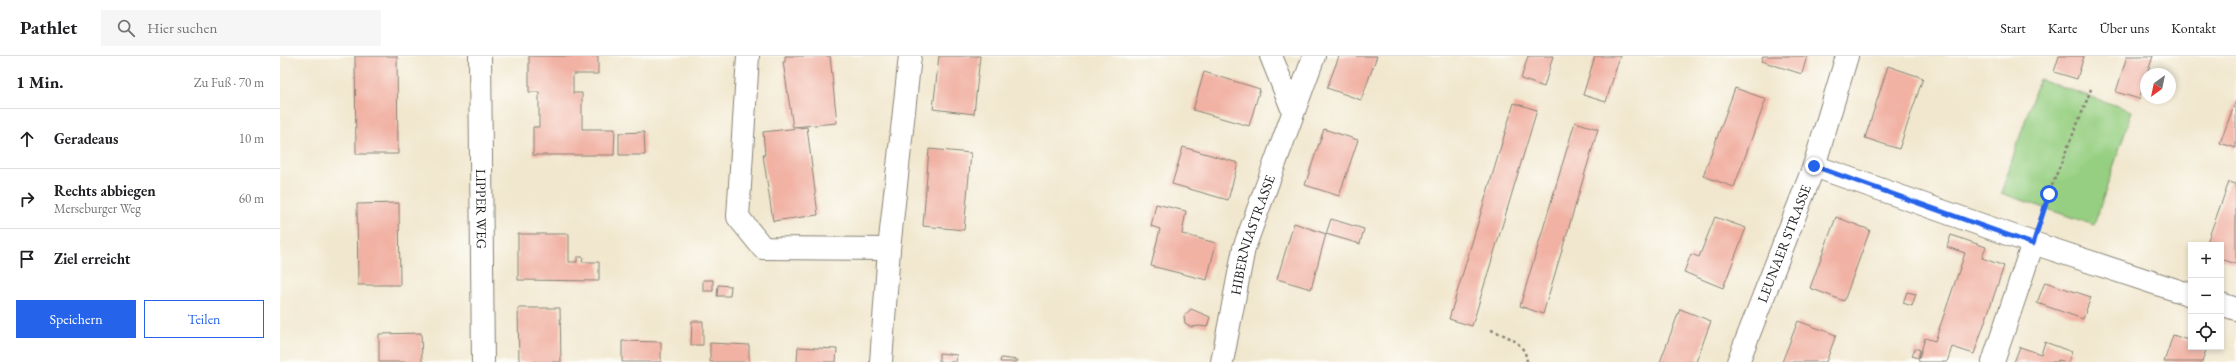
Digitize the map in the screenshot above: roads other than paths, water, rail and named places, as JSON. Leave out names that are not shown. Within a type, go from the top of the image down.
[{"type":"street","name":"LIPPER WEG","points":[[480,56],[483,362]]},
{"type":"street","points":[[748,56],[738,217],[763,248],[890,249]]},
{"type":"street","points":[[881,362],[890,249],[910,56]]},
{"type":"street","points":[[1271,56],[1293,111]]},
{"type":"street","name":"HIBERNIASTRASSE","points":[[1222,362],[1244,248],[1314,56]]},
{"type":"street","name":"LEUNAER STRASSE","points":[[1738,362],[1814,166],[1847,56]]},
{"type":"street","points":[[1814,166],[2033,244],[2188,293]]},
{"type":"street","points":[[1993,362],[2033,244]]},
{"type":"street","points":[[2224,305],[2236,309]]}]
